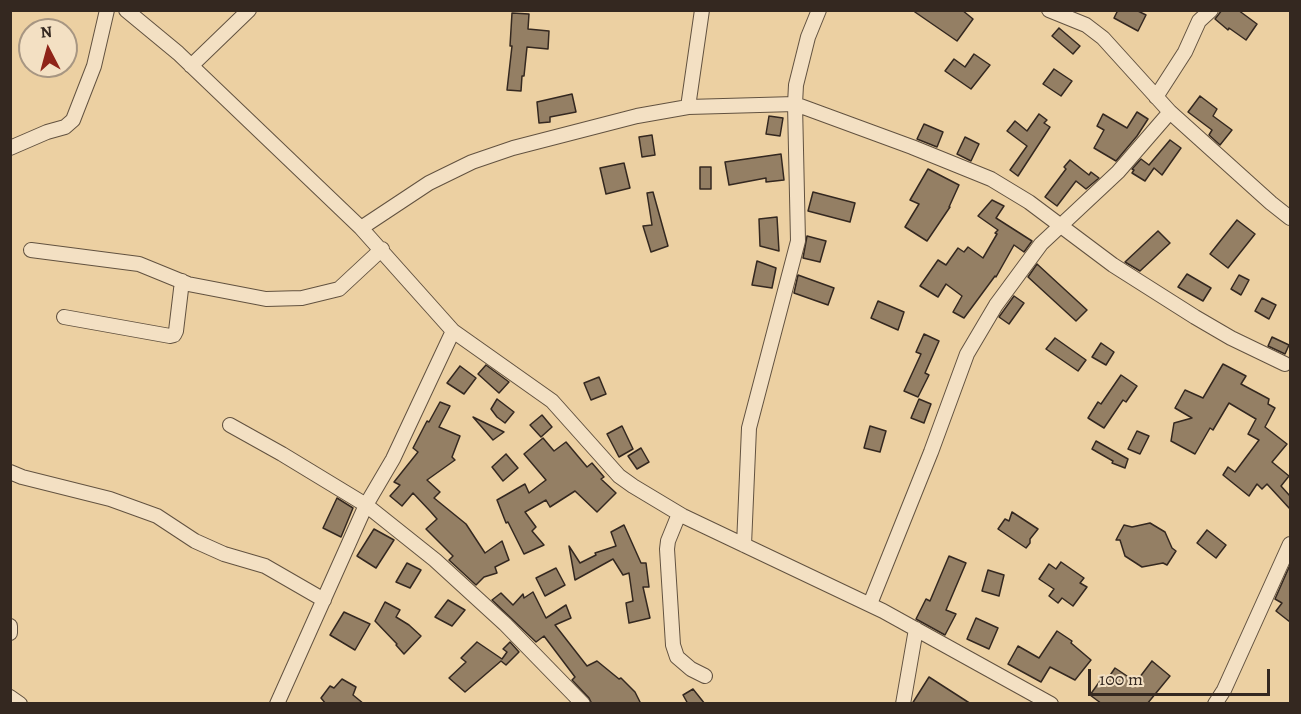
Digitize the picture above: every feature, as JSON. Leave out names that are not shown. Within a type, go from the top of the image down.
[{"type":"street","points":[[10,148],[65,127],[73,120],[94,66],[107,10]]},
{"type":"street","points":[[126,10],[191,66],[361,228],[453,331],[552,401],[620,476],[633,486],[680,514],[870,604],[1051,704]]},
{"type":"street","points":[[191,66],[249,10]]},
{"type":"street","points":[[688,107],[702,10]]},
{"type":"street","points":[[744,545],[749,428],[798,241],[795,104],[800,65],[819,10]]},
{"type":"street","points":[[1049,10],[1086,25],[1103,38],[1170,112],[1290,218]]},
{"type":"street","points":[[1156,98],[1185,52],[1199,21],[1210,10]]},
{"type":"street","points":[[361,228],[429,183],[472,162],[513,148],[637,116],[688,107],[795,104],[991,179],[1017,194],[1113,265],[1195,317],[1231,338],[1285,364]]},
{"type":"street","points":[[870,604],[931,452],[967,354],[996,305],[1041,244],[1118,172],[1170,112]]},
{"type":"street","points":[[31,250],[139,264],[182,281],[266,300],[302,298],[339,289],[382,249]]},
{"type":"street","points":[[64,317],[171,336],[176,332],[182,281]]},
{"type":"street","points":[[277,704],[366,505],[393,459],[453,331]]},
{"type":"street","points":[[230,425],[366,505],[435,561],[505,624],[583,704]]},
{"type":"street","points":[[10,472],[29,479],[110,499],[157,516],[195,541],[224,554],[265,566],[324,600]]},
{"type":"street","points":[[680,514],[668,541],[667,549],[672,645],[677,657],[691,669],[705,676]]},
{"type":"street","points":[[1215,704],[1224,690],[1290,544]]},
{"type":"street","points":[[10,626],[10,633]]},
{"type":"street","points":[[903,704],[916,629]]},
{"type":"street","points":[[10,697],[20,704]]},
{"type":"building","points":[[912,10],[962,10],[973,19],[957,41]]},
{"type":"building","points":[[1118,10],[1136,10],[1146,15],[1138,31],[1114,18]]},
{"type":"building","points":[[1222,10],[1238,10],[1257,24],[1246,40],[1229,28],[1228,30],[1215,19]]},
{"type":"building","points":[[512,13],[529,14],[528,29],[549,31],[548,49],[527,47],[521,91],[507,90],[512,46],[510,46]]},
{"type":"building","points":[[1059,28],[1080,46],[1073,54],[1052,36]]},
{"type":"building","points":[[974,54],[990,65],[971,89],[945,71],[954,59],[965,67]]},
{"type":"building","points":[[1054,69],[1072,81],[1061,96],[1043,84]]},
{"type":"building","points":[[572,94],[576,112],[550,117],[550,122],[539,123],[537,102]]},
{"type":"building","points":[[1200,96],[1217,109],[1213,116],[1232,130],[1220,145],[1209,135],[1212,130],[1188,112]]},
{"type":"building","points":[[1137,112],[1148,119],[1116,161],[1094,148],[1104,130],[1097,126],[1103,114],[1127,128]]},
{"type":"building","points":[[1039,114],[1047,120],[1044,123],[1050,127],[1018,176],[1010,170],[1027,146],[1007,131],[1015,121],[1027,131]]},
{"type":"building","points":[[769,116],[783,118],[780,136],[766,134]]},
{"type":"building","points":[[924,124],[943,132],[937,147],[917,139]]},
{"type":"building","points":[[652,135],[655,155],[642,157],[639,137]]},
{"type":"building","points":[[965,137],[979,144],[971,161],[957,154]]},
{"type":"building","points":[[1170,140],[1181,148],[1162,175],[1154,168],[1145,181],[1132,173],[1134,170],[1132,169],[1141,159],[1149,165]]},
{"type":"building","points":[[781,154],[784,180],[766,182],[766,178],[729,185],[725,162]]},
{"type":"building","points":[[1070,160],[1089,175],[1091,172],[1099,178],[1086,189],[1076,181],[1057,206],[1045,197]]},
{"type":"building","points":[[624,163],[630,188],[606,194],[600,168]]},
{"type":"building","points":[[700,167],[711,167],[711,189],[700,189]]},
{"type":"building","points":[[928,169],[959,185],[950,207],[927,241],[905,227],[919,204],[910,200]]},
{"type":"building","points":[[653,192],[668,246],[651,252],[643,226],[652,225],[647,193]]},
{"type":"building","points":[[813,192],[855,203],[850,222],[808,211]]},
{"type":"building","points":[[992,200],[1004,206],[996,218],[1032,241],[1024,252],[1014,245],[996,277],[964,318],[953,312],[962,296],[946,284],[938,297],[920,286],[938,260],[946,265],[958,248],[964,252],[968,247],[983,258],[998,230],[978,216]]},
{"type":"building","points":[[777,217],[779,251],[760,246],[759,219]]},
{"type":"building","points":[[1237,220],[1255,234],[1228,268],[1210,254]]},
{"type":"building","points":[[1158,231],[1170,243],[1140,271],[1125,262]]},
{"type":"building","points":[[807,236],[826,241],[820,262],[803,258]]},
{"type":"building","points":[[757,261],[776,268],[772,288],[752,285]]},
{"type":"building","points":[[1037,264],[1087,310],[1076,321],[1028,277]]},
{"type":"building","points":[[1187,274],[1211,288],[1203,301],[1178,287]]},
{"type":"building","points":[[798,275],[834,288],[828,305],[794,293]]},
{"type":"building","points":[[1239,275],[1249,280],[1241,295],[1231,289]]},
{"type":"building","points":[[1014,296],[1024,303],[1009,324],[999,317]]},
{"type":"building","points":[[1262,298],[1276,305],[1269,319],[1255,311]]},
{"type":"building","points":[[878,301],[904,312],[898,330],[871,318]]},
{"type":"building","points":[[924,334],[939,341],[925,373],[929,375],[918,397],[904,391],[921,354],[916,352]]},
{"type":"building","points":[[1272,337],[1289,345],[1285,354],[1268,346]]},
{"type":"building","points":[[1055,338],[1086,360],[1078,371],[1046,349]]},
{"type":"building","points":[[1101,343],[1114,352],[1106,365],[1092,357]]},
{"type":"building","points":[[1223,364],[1246,376],[1241,384],[1269,399],[1268,404],[1275,408],[1265,427],[1287,444],[1272,462],[1289,476],[1281,486],[1290,496],[1290,509],[1267,484],[1262,489],[1257,484],[1249,496],[1223,475],[1228,467],[1235,472],[1259,440],[1248,434],[1256,419],[1229,403],[1213,430],[1210,428],[1195,454],[1171,441],[1174,423],[1192,418],[1175,408],[1185,390],[1203,398]]},
{"type":"building","points":[[486,365],[509,382],[499,393],[478,374]]},
{"type":"building","points":[[460,366],[476,378],[464,394],[447,383]]},
{"type":"building","points":[[1121,375],[1137,386],[1126,402],[1123,400],[1104,428],[1088,418],[1098,402],[1101,404]]},
{"type":"building","points":[[599,377],[606,394],[591,400],[584,383]]},
{"type":"building","points":[[497,399],[514,412],[505,423],[491,409]]},
{"type":"building","points":[[919,399],[931,404],[924,423],[911,418]]},
{"type":"building","points":[[440,402],[450,406],[439,427],[460,436],[452,457],[455,460],[427,480],[440,492],[434,498],[466,524],[485,553],[502,541],[509,560],[495,567],[497,573],[484,577],[476,585],[449,560],[453,556],[426,529],[437,519],[413,493],[402,506],[390,496],[400,485],[394,482],[418,452],[413,448]]},
{"type":"building","points":[[542,415],[552,427],[541,437],[530,425]]},
{"type":"building","points":[[473,417],[504,432],[493,440]]},
{"type":"building","points":[[622,426],[633,449],[619,457],[607,434]]},
{"type":"building","points":[[870,426],[886,431],[880,452],[864,448]]},
{"type":"building","points":[[1137,431],[1149,436],[1140,454],[1128,449]]},
{"type":"building","points":[[543,438],[554,451],[566,442],[587,467],[592,463],[604,477],[601,479],[616,493],[597,512],[575,491],[550,507],[546,500],[525,512],[536,527],[532,531],[544,545],[524,554],[508,522],[506,523],[497,500],[525,484],[529,493],[546,480],[524,454]]},
{"type":"building","points":[[1096,441],[1128,459],[1125,468],[1112,463],[1113,461],[1092,449]]},
{"type":"building","points":[[641,448],[649,462],[637,469],[628,456]]},
{"type":"building","points":[[506,454],[518,468],[503,481],[492,467]]},
{"type":"building","points":[[337,498],[353,508],[341,537],[323,528]]},
{"type":"building","points":[[1012,512],[1038,529],[1026,548],[998,529],[1005,519],[1009,521]]},
{"type":"building","points":[[1150,523],[1165,532],[1172,548],[1176,551],[1167,565],[1163,563],[1142,567],[1125,556],[1120,540],[1116,540],[1124,525],[1132,527]]},
{"type":"building","points":[[624,525],[641,563],[646,563],[649,587],[643,587],[650,618],[629,623],[626,603],[633,601],[629,573],[623,575],[613,559],[575,580],[569,546],[580,563],[596,555],[595,553],[616,546],[611,532]]},
{"type":"building","points":[[374,529],[394,540],[376,568],[357,556]]},
{"type":"building","points":[[1207,530],[1226,545],[1216,558],[1197,543]]},
{"type":"building","points":[[949,556],[966,563],[946,610],[956,614],[945,635],[916,619],[926,599],[930,601]]},
{"type":"building","points":[[1061,562],[1084,578],[1080,583],[1087,587],[1073,606],[1062,598],[1058,603],[1049,596],[1054,589],[1039,579],[1049,564],[1056,569]]},
{"type":"building","points":[[407,563],[421,570],[410,588],[396,582]]},
{"type":"building","points":[[1290,565],[1290,622],[1276,611],[1282,603],[1275,599]]},
{"type":"building","points":[[556,568],[565,585],[545,596],[536,578]]},
{"type":"building","points":[[988,570],[1004,575],[999,596],[982,591]]},
{"type":"building","points":[[533,592],[546,618],[566,605],[571,618],[555,625],[587,666],[597,661],[619,679],[621,678],[635,692],[641,704],[592,704],[572,680],[575,677],[544,636],[536,642],[492,600],[501,593],[513,605],[523,594],[524,598]]},
{"type":"building","points":[[448,600],[465,610],[452,626],[435,617]]},
{"type":"building","points":[[385,602],[400,610],[396,617],[421,636],[404,654],[375,621]]},
{"type":"building","points":[[344,612],[370,624],[355,650],[330,635]]},
{"type":"building","points":[[976,618],[998,628],[989,649],[967,639]]},
{"type":"building","points":[[1057,631],[1072,641],[1071,643],[1091,660],[1075,680],[1050,667],[1041,682],[1008,664],[1018,646],[1039,658]]},
{"type":"building","points":[[477,642],[502,659],[507,652],[503,649],[510,642],[519,652],[506,665],[501,661],[465,692],[449,678],[466,662],[461,658]]},
{"type":"building","points":[[1152,661],[1170,676],[1147,704],[1102,704],[1090,695],[1100,681],[1104,684],[1115,668],[1136,682]]},
{"type":"building","points":[[929,677],[971,704],[912,704]]},
{"type":"building","points":[[342,679],[356,687],[353,695],[364,704],[326,704],[321,698],[330,686],[334,688]]},
{"type":"building","points":[[693,689],[705,704],[688,704],[683,695]]}]
